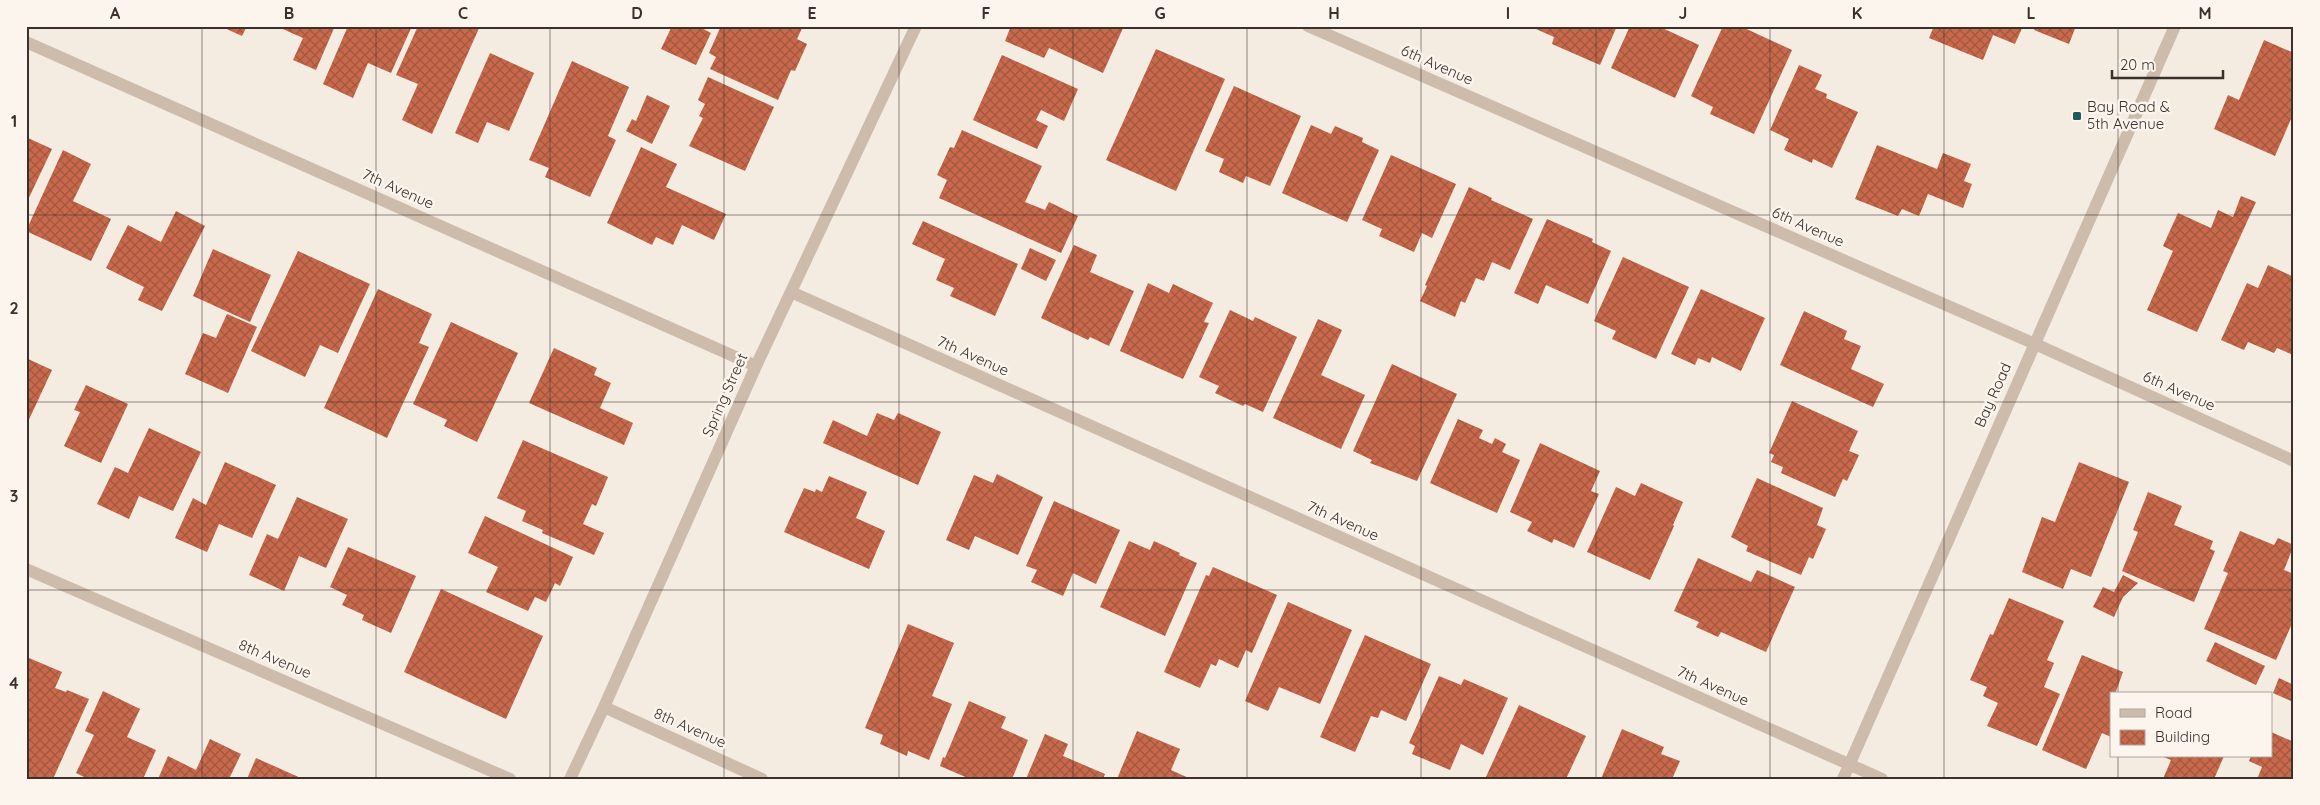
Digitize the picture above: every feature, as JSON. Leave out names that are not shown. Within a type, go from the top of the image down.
[{"type":"street","name":"Spring Street","points":[[570,779],[756,366],[916,26]]},
{"type":"street","name":"6th Avenue","points":[[1308,26],[2033,343],[2294,461]]},
{"type":"street","name":"Bay Road","points":[[1842,779],[2033,343],[2175,26]]},
{"type":"street","name":"7th Avenue","points":[[26,42],[756,366]]},
{"type":"street","name":"7th Avenue","points":[[791,292],[1882,779]]},
{"type":"street","name":"8th Avenue","points":[[26,569],[510,779]]},
{"type":"street","name":"8th Avenue","points":[[604,707],[762,779]]},
{"type":"building","points":[[220,26],[247,26],[242,36]]},
{"type":"building","points":[[276,26],[335,26],[316,70],[293,60],[303,38]]},
{"type":"building","points":[[348,26],[412,26],[391,73],[368,63],[353,98],[323,84]]},
{"type":"building","points":[[418,26],[480,26],[432,134],[402,120],[418,84],[396,75]]},
{"type":"building","points":[[672,26],[698,26],[711,33],[696,65],[661,49]]},
{"type":"building","points":[[721,26],[803,26],[797,39],[807,44],[795,71],[791,70],[778,100],[710,69],[716,57],[709,53]]},
{"type":"building","points":[[1011,26],[1124,26],[1103,73],[1049,48],[1044,58],[1005,41]]},
{"type":"building","points":[[1537,26],[1617,26],[1600,65],[1552,44],[1554,37],[1536,29]]},
{"type":"building","points":[[1630,26],[1658,26],[1699,45],[1675,98],[1611,68]]},
{"type":"building","points":[[1723,26],[1740,26],[1792,50],[1754,134],[1710,114],[1713,107],[1691,96]]},
{"type":"building","points":[[1934,26],[2023,26],[2015,44],[1993,35],[1983,60],[1929,38]]},
{"type":"building","points":[[2035,26],[2076,26],[2069,44],[2034,30]]},
{"type":"building","points":[[2264,40],[2294,53],[2294,112],[2275,156],[2214,129],[2228,95],[2239,100]]},
{"type":"building","points":[[1156,49],[1225,79],[1176,191],[1106,160]]},
{"type":"building","points":[[490,53],[534,73],[509,131],[487,122],[478,143],[455,133]]},
{"type":"building","points":[[1002,55],[1078,89],[1064,121],[1041,110],[1036,120],[1048,126],[1037,149],[973,120]]},
{"type":"building","points":[[572,61],[629,87],[608,136],[616,140],[590,197],[545,177],[549,168],[529,160]]},
{"type":"building","points":[[1799,65],[1822,75],[1815,89],[1827,94],[1826,98],[1858,112],[1832,168],[1813,159],[1812,163],[1784,150],[1789,139],[1770,130]]},
{"type":"building","points":[[708,77],[774,107],[745,171],[689,146],[703,118],[699,116],[705,104],[698,100]]},
{"type":"building","points":[[1234,86],[1301,116],[1270,186],[1246,176],[1243,183],[1219,172],[1224,159],[1205,151]]},
{"type":"building","points":[[647,95],[670,106],[652,144],[626,131],[632,119],[636,121]]},
{"type":"building","points":[[1311,125],[1331,134],[1335,126],[1363,138],[1362,142],[1379,150],[1347,222],[1282,193]]},
{"type":"building","points":[[962,130],[1042,166],[1025,202],[1045,210],[1049,202],[1078,216],[1061,253],[939,198],[947,180],[937,175],[950,147],[954,148]]},
{"type":"building","points":[[28,138],[52,149],[26,204],[26,143]]},
{"type":"building","points":[[1877,145],[1937,169],[1943,153],[1971,164],[1964,181],[1972,184],[1963,208],[1928,194],[1919,216],[1902,209],[1898,216],[1855,199]]},
{"type":"building","points":[[641,147],[677,164],[666,187],[726,214],[714,240],[682,225],[673,245],[656,237],[652,245],[607,223]]},
{"type":"building","points":[[63,150],[91,164],[73,201],[111,219],[91,261],[26,231]]},
{"type":"building","points":[[1391,155],[1456,184],[1432,238],[1422,233],[1414,252],[1379,236],[1382,229],[1362,220]]},
{"type":"building","points":[[1469,187],[1492,198],[1491,200],[1533,219],[1510,270],[1492,262],[1484,281],[1476,278],[1465,303],[1461,301],[1455,317],[1420,301],[1427,286],[1425,285]]},
{"type":"building","points":[[2241,196],[2256,202],[2197,332],[2147,310],[2173,251],[2163,246],[2178,213],[2211,228],[2218,210],[2233,217]]},
{"type":"building","points":[[176,211],[205,226],[162,311],[138,300],[144,287],[106,268],[128,225],[161,242]]},
{"type":"building","points":[[1547,219],[1593,239],[1592,242],[1611,251],[1588,304],[1546,285],[1538,304],[1514,293]]},
{"type":"building","points":[[923,221],[1018,264],[995,316],[950,296],[954,288],[936,280],[945,259],[912,244]]},
{"type":"building","points":[[1074,245],[1097,255],[1090,272],[1134,291],[1109,346],[1090,337],[1088,340],[1041,318]]},
{"type":"building","points":[[1030,248],[1056,260],[1046,281],[1021,269]]},
{"type":"building","points":[[213,249],[271,275],[250,322],[193,296]]},
{"type":"building","points":[[298,251],[370,284],[338,353],[320,345],[305,377],[251,351]]},
{"type":"building","points":[[1623,257],[1689,287],[1656,359],[1612,339],[1616,331],[1594,321]]},
{"type":"building","points":[[2268,265],[2294,277],[2293,355],[2277,348],[2274,353],[2248,342],[2244,350],[2221,340],[2247,283],[2258,288]]},
{"type":"building","points":[[1148,283],[1169,293],[1173,284],[1213,303],[1204,322],[1209,323],[1183,379],[1120,351]]},
{"type":"building","points":[[378,289],[432,314],[419,343],[429,347],[387,438],[324,408]]},
{"type":"building","points":[[1701,289],[1765,318],[1741,371],[1712,357],[1710,363],[1698,358],[1695,365],[1671,354]]},
{"type":"building","points":[[1230,310],[1253,321],[1255,317],[1297,337],[1263,412],[1245,404],[1243,406],[1215,393],[1219,386],[1199,377]]},
{"type":"building","points":[[1804,311],[1847,331],[1844,339],[1861,346],[1851,369],[1884,384],[1873,407],[1780,365]]},
{"type":"building","points":[[227,314],[257,327],[228,393],[185,374],[203,333],[216,338]]},
{"type":"building","points":[[1318,319],[1342,330],[1321,375],[1365,395],[1341,449],[1273,418]]},
{"type":"building","points":[[451,322],[518,353],[477,442],[444,426],[447,420],[413,404]]},
{"type":"building","points":[[554,348],[597,368],[594,375],[611,383],[600,408],[633,423],[624,445],[529,403]]},
{"type":"building","points":[[26,358],[52,370],[26,426]]},
{"type":"building","points":[[1392,364],[1457,394],[1417,481],[1370,463],[1372,460],[1353,451]]},
{"type":"building","points":[[86,385],[128,404],[101,463],[64,446],[80,412],[74,410]]},
{"type":"building","points":[[1792,401],[1858,431],[1849,451],[1859,455],[1847,481],[1843,479],[1835,497],[1781,473],[1783,467],[1771,462],[1774,455],[1769,453]]},
{"type":"building","points":[[877,413],[894,420],[898,413],[941,432],[918,485],[823,443],[833,420],[867,436]]},
{"type":"building","points":[[1458,419],[1483,430],[1479,438],[1492,444],[1495,438],[1506,444],[1502,452],[1520,460],[1497,513],[1430,483]]},
{"type":"building","points":[[149,428],[201,452],[173,511],[139,496],[129,519],[97,504],[115,467],[128,473]]},
{"type":"building","points":[[523,440],[608,477],[596,506],[592,504],[583,524],[604,533],[594,555],[542,533],[543,530],[522,521],[526,511],[497,498]]},
{"type":"building","points":[[1540,443],[1600,471],[1591,491],[1599,494],[1574,548],[1554,539],[1552,543],[1527,531],[1532,522],[1510,512]]},
{"type":"building","points":[[225,462],[276,485],[252,538],[219,524],[207,552],[175,538],[193,498],[206,505]]},
{"type":"building","points":[[2079,462],[2129,482],[2091,577],[2071,569],[2063,589],[2022,572],[2042,517],[2055,522]]},
{"type":"building","points":[[997,474],[1043,497],[1018,555],[975,536],[969,550],[946,540],[974,475],[993,483]]},
{"type":"building","points":[[829,476],[867,492],[856,518],[885,531],[869,569],[784,532],[804,488],[815,492],[816,489],[822,492]]},
{"type":"building","points":[[1757,478],[1823,508],[1817,525],[1826,529],[1813,559],[1809,557],[1801,575],[1746,551],[1748,546],[1731,537]]},
{"type":"building","points":[[1641,483],[1683,502],[1650,580],[1587,552],[1616,487],[1635,496]]},
{"type":"building","points":[[2148,492],[2182,506],[2174,525],[2213,541],[2210,549],[2215,551],[2194,602],[2122,571],[2138,532],[2133,530]]},
{"type":"building","points":[[297,497],[348,519],[326,568],[299,556],[284,591],[249,575],[267,534],[278,539]]},
{"type":"building","points":[[1054,501],[1120,530],[1096,584],[1073,573],[1063,596],[1031,582],[1037,570],[1026,566]]},
{"type":"building","points":[[485,516],[573,557],[560,586],[555,583],[546,602],[535,597],[528,611],[486,592],[498,567],[468,553]]},
{"type":"building","points":[[2240,531],[2274,545],[2278,538],[2294,545],[2284,570],[2294,574],[2294,619],[2276,660],[2204,629],[2228,573],[2223,571]]},
{"type":"building","points":[[1129,541],[1150,550],[1154,541],[1197,563],[1165,636],[1100,607]]},
{"type":"building","points":[[348,547],[416,576],[391,633],[362,620],[364,615],[342,605],[347,595],[330,587]]},
{"type":"building","points":[[1698,558],[1751,582],[1757,570],[1795,587],[1766,652],[1721,632],[1718,637],[1696,627],[1699,622],[1674,611]]},
{"type":"building","points":[[1213,567],[1277,595],[1252,653],[1246,650],[1238,668],[1219,659],[1216,666],[1211,664],[1200,688],[1164,672],[1206,575],[1209,576]]},
{"type":"building","points":[[2123,575],[2138,583],[2123,597],[2114,617],[2093,607],[2103,587],[2114,592]]},
{"type":"building","points":[[441,589],[543,636],[506,719],[404,672]]},
{"type":"building","points":[[2009,598],[2064,621],[2047,660],[2054,663],[2044,687],[2060,694],[2037,746],[1987,726],[1998,703],[1983,696],[1987,687],[1970,680],[1990,634],[1993,635]]},
{"type":"building","points":[[1288,602],[1352,630],[1320,704],[1279,687],[1268,711],[1245,701]]},
{"type":"building","points":[[908,624],[954,643],[932,696],[952,704],[929,760],[908,751],[907,756],[880,744],[883,735],[865,728]]},
{"type":"building","points":[[1365,635],[1431,664],[1406,721],[1381,710],[1378,718],[1371,716],[1355,752],[1320,737]]},
{"type":"building","points":[[2215,642],[2265,666],[2256,685],[2206,661]]},
{"type":"building","points":[[2082,655],[2123,672],[2116,692],[2110,692],[2110,737],[2102,733],[2086,769],[2042,750]]},
{"type":"building","points":[[29,658],[62,672],[55,688],[66,692],[67,690],[89,699],[53,779],[26,779],[26,663]]},
{"type":"building","points":[[1439,676],[1461,685],[1464,679],[1508,698],[1483,755],[1461,744],[1450,770],[1412,754],[1415,746],[1409,743]]},
{"type":"building","points":[[2279,678],[2294,685],[2291,701],[2273,693]]},
{"type":"building","points":[[103,691],[140,709],[127,737],[156,750],[143,779],[88,779],[76,773],[94,735],[85,731]]},
{"type":"building","points":[[969,701],[1006,717],[1001,728],[1028,740],[1012,779],[970,779],[940,766]]},
{"type":"building","points":[[1519,705],[1586,736],[1566,779],[1485,779]]},
{"type":"building","points":[[1622,729],[1664,747],[1661,754],[1680,761],[1672,779],[1601,779]]},
{"type":"building","points":[[1137,731],[1180,749],[1171,770],[1191,779],[1117,779]]},
{"type":"building","points":[[2272,732],[2294,742],[2294,779],[2257,779],[2262,767],[2249,761],[2250,758],[2272,758]]},
{"type":"building","points":[[1045,734],[1068,744],[1063,756],[1105,774],[1103,779],[1026,779]]},
{"type":"building","points":[[210,739],[241,754],[229,779],[158,779],[168,756],[196,770]]},
{"type":"building","points":[[256,758],[303,779],[247,779]]},
{"type":"building","points":[[2166,758],[2223,758],[2214,779],[2163,779],[2171,760]]},
{"type":"place","name":"Bay Road & 5th Avenue","points":[[2077,116]]}]
